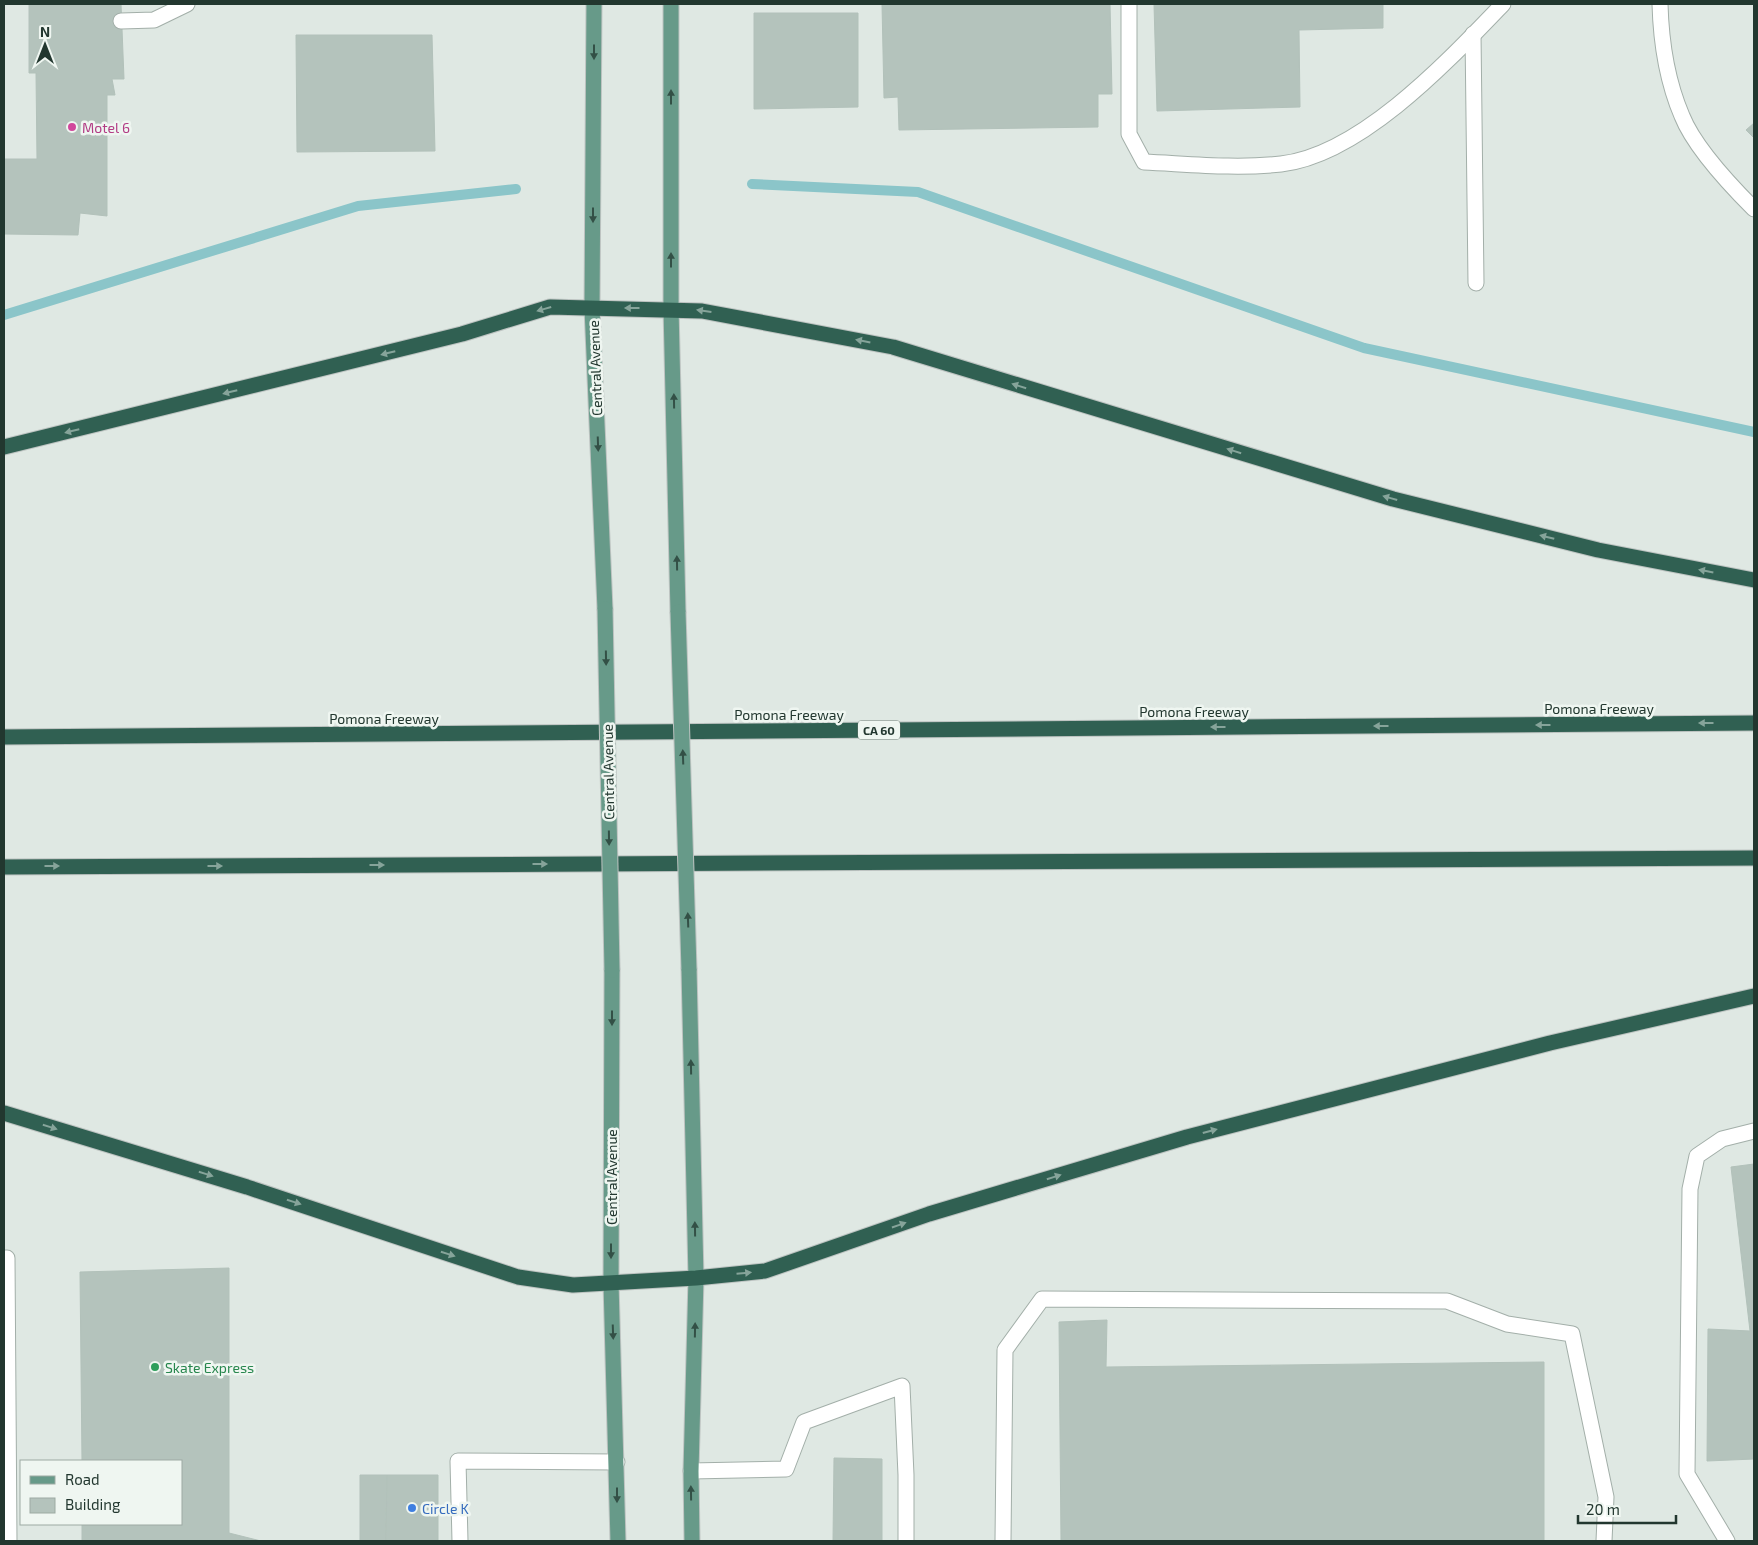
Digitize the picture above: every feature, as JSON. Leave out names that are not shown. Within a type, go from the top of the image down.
[{"type":"highway","points":[[4,447],[442,339],[550,307],[702,310],[893,347],[1393,499],[1598,550],[1754,580]]},
{"type":"highway","name":"Pomona Freeway","points":[[4,737],[1754,723]]},
{"type":"highway","points":[[4,867],[1754,858]]},
{"type":"highway","points":[[4,1113],[247,1187],[518,1277],[573,1284],[696,1278],[765,1272],[929,1214],[1187,1137],[1550,1042],[1754,996]]},
{"type":"main road","name":"Central Avenue","points":[[594,4],[592,308],[605,609],[612,970],[611,1283],[618,1541]]},
{"type":"main road","points":[[671,4],[672,308],[678,612],[696,1278],[691,1471],[692,1541]]},
{"type":"lane","points":[[121,21],[154,20],[186,4]]},
{"type":"lane","points":[[1129,4],[1129,134],[1144,162],[1206,165],[1282,164],[1319,154],[1383,118],[1503,4]]},
{"type":"lane","points":[[1660,4],[1667,69],[1682,118],[1711,162],[1754,209]]},
{"type":"lane","points":[[1473,34],[1476,283]]},
{"type":"lane","points":[[1726,1541],[1687,1474],[1690,1189],[1697,1156],[1722,1139],[1754,1131]]},
{"type":"lane","points":[[4,1258],[7,1258],[9,1541]]},
{"type":"lane","points":[[1003,1541],[1005,1350],[1042,1299],[1447,1301],[1507,1324],[1572,1334],[1606,1497],[1604,1541]]},
{"type":"lane","points":[[691,1471],[786,1469],[804,1422],[902,1386],[906,1475],[906,1541]]},
{"type":"lane","points":[[460,1541],[458,1461],[617,1462]]},
{"type":"building","name":"Motel 6","points":[[29,4],[121,4],[124,79],[112,79],[115,95],[107,95],[107,216],[80,213],[78,235],[4,234],[4,159],[37,159],[36,73],[29,73]]},
{"type":"building","points":[[882,4],[1110,4],[1112,94],[1098,94],[1098,127],[899,130],[898,97],[884,98]]},
{"type":"building","points":[[1154,4],[1383,4],[1383,28],[1299,30],[1300,107],[1157,111]]},
{"type":"building","points":[[754,13],[858,13],[858,107],[754,109]]},
{"type":"building","points":[[296,35],[432,35],[435,151],[297,152]]},
{"type":"building","points":[[1754,123],[1754,138],[1746,130]]},
{"type":"building","points":[[1754,1164],[1754,1459],[1707,1461],[1708,1329],[1750,1331],[1731,1167]]},
{"type":"building","name":"Skate Express","points":[[229,1268],[229,1533],[261,1541],[82,1541],[82,1525],[182,1525],[182,1460],[82,1460],[80,1272]]},
{"type":"building","points":[[1107,1320],[1106,1367],[1544,1362],[1544,1541],[1061,1541],[1059,1322]]},
{"type":"building","points":[[834,1458],[882,1459],[882,1541],[833,1541]]},
{"type":"building","points":[[360,1475],[387,1475],[386,1541],[360,1541]]},
{"type":"building","name":"Circle K","points":[[387,1475],[438,1475],[438,1541],[386,1541]]},
{"type":"waterway","points":[[752,184],[918,192],[1364,348],[1754,432]]},
{"type":"waterway","points":[[4,315],[358,206],[516,189]]},
{"type":"place","name":"Motel 6","points":[[72,127]]},
{"type":"place","name":"Skate Express","points":[[155,1367]]},
{"type":"place","name":"Circle K","points":[[412,1508]]}]
